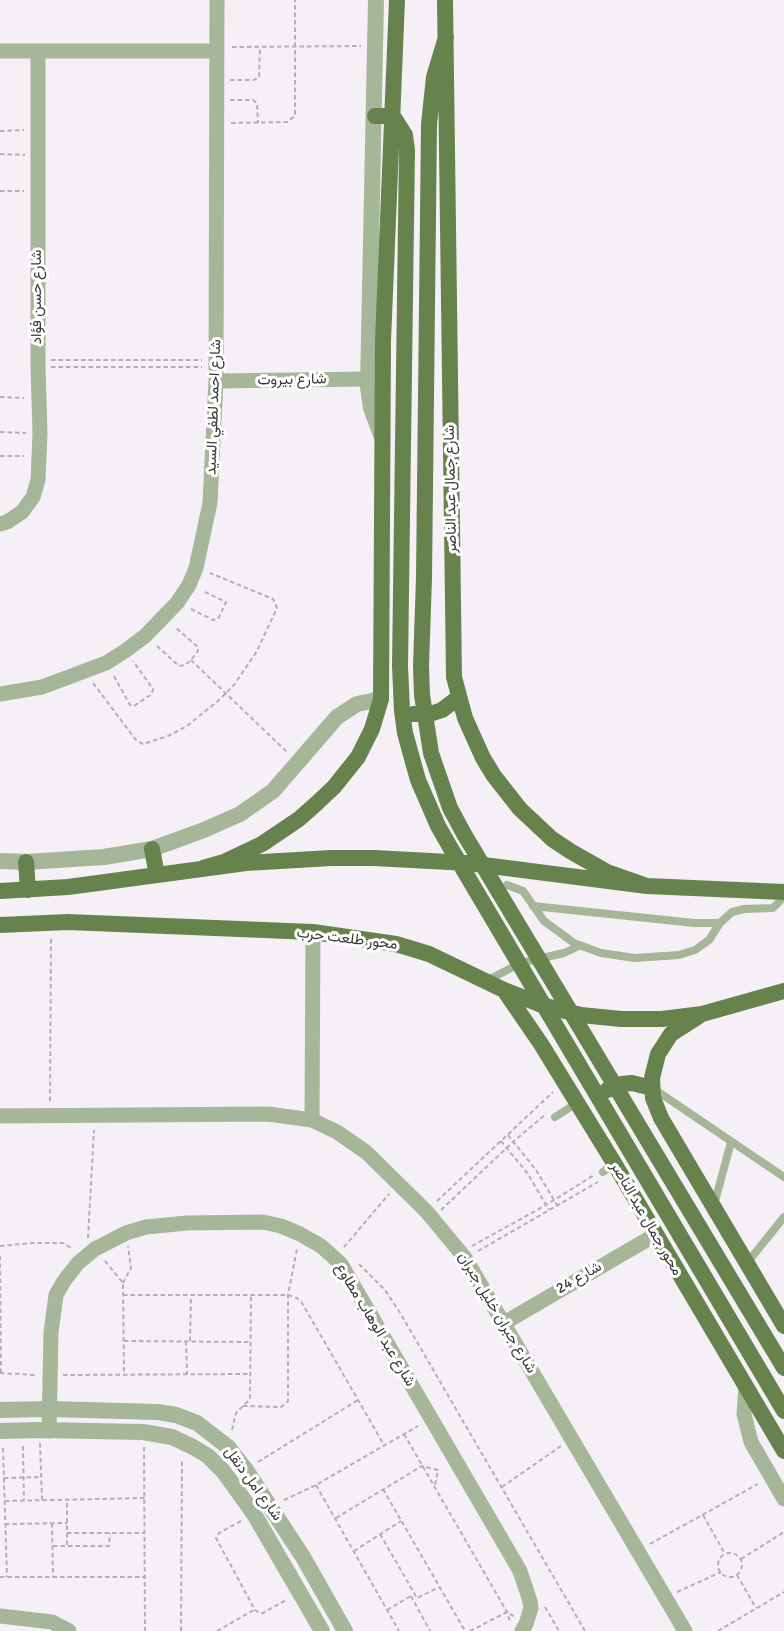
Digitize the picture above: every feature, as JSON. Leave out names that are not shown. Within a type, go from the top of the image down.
[{"type":"main road","points":[[203,868],[224,862],[262,844],[317,804],[358,757],[372,729],[381,699],[383,341],[397,0]]},
{"type":"main road","name":"شارع جمال عبد الناصر","points":[[445,0],[453,677],[465,718],[483,758],[507,793],[528,817],[552,838],[588,862],[607,872],[647,886]]},
{"type":"main road","points":[[446,37],[434,77],[430,108],[421,666],[424,714],[431,753],[450,808],[784,1368]]},
{"type":"main road","points":[[375,116],[393,116]]},
{"type":"main road","points":[[393,116],[405,135],[407,150],[400,666],[402,711],[411,757],[427,803],[442,833],[784,1411]]},
{"type":"main road","points":[[381,699],[403,712],[423,715],[442,710],[458,698]]},
{"type":"main road","points":[[152,849],[157,875]]},
{"type":"main road","points":[[0,891],[28,890],[203,868],[310,859],[421,859],[647,886],[783,892]]},
{"type":"main road","points":[[26,862],[28,890]]},
{"type":"main road","name":"محور طلعت حرب","points":[[0,925],[51,923],[313,932],[396,944],[429,954],[504,990],[542,1005],[581,1015],[621,1019],[662,1019],[702,1014],[784,991]]},
{"type":"main road","name":"محور جمال عبد الناصر","points":[[504,990],[541,1044],[580,1109],[604,1172],[655,1236],[784,1451]]},
{"type":"main road","points":[[702,1014],[671,1034],[664,1044],[654,1066],[652,1088],[656,1108],[784,1326]]},
{"type":"main road","points":[[580,1109],[612,1087],[632,1083],[652,1088]]},
{"type":"street","name":"شارع احمد لطفي السيد","points":[[0,694],[42,687],[106,663],[125,651],[145,636],[177,603],[189,585],[196,568],[210,502],[216,369],[217,0]]},
{"type":"street","points":[[376,0],[368,379],[371,408],[382,438]]},
{"type":"street","points":[[0,51],[217,49]]},
{"type":"street","name":"شارع حسن فؤاد","points":[[0,524],[22,512],[33,497],[38,480],[40,433],[38,398],[38,51]]},
{"type":"street","name":"شارع بيروت","points":[[216,369],[368,379]]},
{"type":"street","points":[[0,861],[26,862],[104,856],[152,849],[240,814],[273,791],[337,717],[357,704],[381,699]]},
{"type":"street","points":[[312,1120],[313,932]]},
{"type":"street","name":"شارع جبران خليل جبران","points":[[0,1116],[268,1114],[312,1120],[337,1132],[366,1152],[399,1183],[463,1255],[685,1631]]},
{"type":"street","name":"شارع عبد الوهاب مطاوع","points":[[37,1430],[49,1409],[52,1313],[56,1295],[64,1281],[87,1256],[126,1233],[146,1227],[188,1223],[263,1222],[281,1226],[321,1246],[341,1264],[520,1571],[531,1608],[520,1629]]},
{"type":"street","name":"شارع 24","points":[[504,1323],[655,1236]]},
{"type":"street","points":[[746,1387],[744,1407],[746,1428],[751,1442],[784,1499]]},
{"type":"street","name":"شارع امل دنقل","points":[[0,1410],[158,1412],[176,1415],[197,1423],[228,1447],[246,1470],[345,1631]]},
{"type":"street","name":"شارع امل دنقل","points":[[2,1440],[37,1430],[143,1432],[172,1437],[208,1456],[223,1471],[254,1514],[322,1631]]},
{"type":"street","points":[[0,1616],[52,1622],[69,1631]]},
{"type":"lane","points":[[507,885],[523,891],[551,927],[579,946],[601,954],[622,957],[687,954],[702,945],[720,923],[738,910],[773,908],[780,901],[783,892]]},
{"type":"lane","points":[[533,906],[694,923],[720,923]]},
{"type":"lane","points":[[486,981],[521,963],[579,946]]},
{"type":"lane","points":[[652,1088],[784,1177]]},
{"type":"lane","points":[[550,1115],[580,1109]]},
{"type":"lane","points":[[713,1207],[731,1142]]},
{"type":"lane","points":[[747,1263],[784,1217]]},
{"type":"path","points":[[217,123],[287,123],[295,116],[296,0]]},
{"type":"path","points":[[217,49],[376,45]]},
{"type":"path","points":[[217,81],[257,79],[259,77],[260,47]]},
{"type":"path","points":[[217,100],[253,100],[257,103],[258,123]]},
{"type":"path","points":[[0,131],[37,130]]},
{"type":"path","points":[[0,154],[37,155]]},
{"type":"path","points":[[0,191],[37,191]]},
{"type":"path","points":[[38,364],[71,360],[216,369]]},
{"type":"path","points":[[71,360],[71,368]]},
{"type":"path","points":[[38,364],[71,368],[216,369]]},
{"type":"path","points":[[0,398],[38,398]]},
{"type":"path","points":[[0,432],[40,433]]},
{"type":"path","points":[[0,456],[39,456]]},
{"type":"path","points":[[85,672],[136,740],[142,744],[168,736],[187,726],[226,694],[257,651],[277,609],[276,604],[273,600],[196,568]]},
{"type":"path","points":[[177,603],[213,620],[218,619],[226,602],[189,585]]},
{"type":"path","points":[[145,636],[179,666],[191,660],[198,651],[198,647],[165,617]]},
{"type":"path","points":[[106,663],[130,705],[134,706],[152,694],[153,689],[125,651]]},
{"type":"path","points":[[191,660],[299,763]]},
{"type":"path","points":[[50,1116],[51,923]]},
{"type":"path","points":[[429,1215],[461,1179],[564,1082]]},
{"type":"path","points":[[87,1256],[94,1115]]},
{"type":"path","points":[[429,1215],[468,1186],[514,1141],[550,1115]]},
{"type":"path","points":[[508,1135],[537,1170],[556,1205]]},
{"type":"path","points":[[501,1141],[528,1174],[549,1210]]},
{"type":"path","points":[[463,1255],[604,1172]]},
{"type":"path","points":[[463,1255],[549,1210],[604,1172]]},
{"type":"path","points":[[461,1179],[468,1186]]},
{"type":"path","points":[[341,1264],[341,1251],[399,1183]]},
{"type":"path","points":[[124,1374],[123,1283],[131,1268],[126,1233]]},
{"type":"path","points":[[243,1406],[281,1407],[288,1401],[288,1295],[300,1234]]},
{"type":"path","points":[[0,1246],[63,1243],[87,1256],[123,1283]]},
{"type":"path","points":[[0,1256],[1,1373],[49,1376],[250,1374]]},
{"type":"path","points":[[359,1265],[385,1290],[399,1311],[585,1631]]},
{"type":"path","points":[[123,1295],[288,1295],[297,1298],[384,1445]]},
{"type":"path","points":[[187,1374],[191,1295]]},
{"type":"path","points":[[228,1447],[236,1413],[250,1399],[251,1295]]},
{"type":"path","points":[[124,1341],[250,1342]]},
{"type":"path","points":[[246,1470],[358,1400]]},
{"type":"path","points":[[270,1506],[316,1485],[430,1418]]},
{"type":"path","points":[[37,1430],[42,1500]]},
{"type":"path","points":[[24,1500],[23,1477],[37,1430]]},
{"type":"path","points":[[143,1432],[144,1631]]},
{"type":"path","points":[[404,1434],[507,1612],[520,1629]]},
{"type":"path","points":[[501,1487],[572,1438]]},
{"type":"path","points":[[2,1440],[6,1577]]},
{"type":"path","points":[[181,1631],[182,1441]]},
{"type":"path","points":[[336,1518],[422,1466],[438,1470],[434,1487]]},
{"type":"path","points":[[638,1551],[771,1476]]},
{"type":"path","points":[[4,1478],[42,1477]]},
{"type":"path","points":[[316,1485],[399,1631]]},
{"type":"path","points":[[383,1490],[465,1631]]},
{"type":"path","points":[[5,1501],[145,1498]]},
{"type":"path","points":[[67,1500],[67,1546]]},
{"type":"path","points":[[254,1514],[219,1533],[216,1538],[255,1610],[263,1613],[299,1592]]},
{"type":"path","points":[[703,1515],[725,1554]]},
{"type":"path","points":[[354,1551],[401,1521]]},
{"type":"path","points":[[52,1523],[53,1577]]},
{"type":"path","points":[[5,1524],[67,1523]]},
{"type":"path","points":[[741,1560],[784,1532]]},
{"type":"path","points":[[67,1533],[145,1533]]},
{"type":"path","points":[[53,1546],[109,1546],[110,1533]]},
{"type":"path","points":[[380,1534],[430,1631]]},
{"type":"path","points":[[0,1544],[6,1544]]},
{"type":"path","points":[[732,1553],[741,1560],[741,1568],[736,1575],[727,1576],[721,1572],[718,1562],[725,1554],[732,1553]]},
{"type":"path","points":[[665,1597],[721,1572]]},
{"type":"path","points":[[736,1575],[757,1609]]},
{"type":"path","points":[[0,1577],[144,1577]]},
{"type":"path","points":[[412,1595],[420,1598],[439,1587]]},
{"type":"path","points":[[718,1631],[784,1592]]},
{"type":"path","points":[[387,1610],[412,1595]]},
{"type":"path","points":[[217,1631],[255,1610]]},
{"type":"path","points":[[507,1612],[520,1629]]},
{"type":"path","points":[[470,1631],[507,1612]]}]
